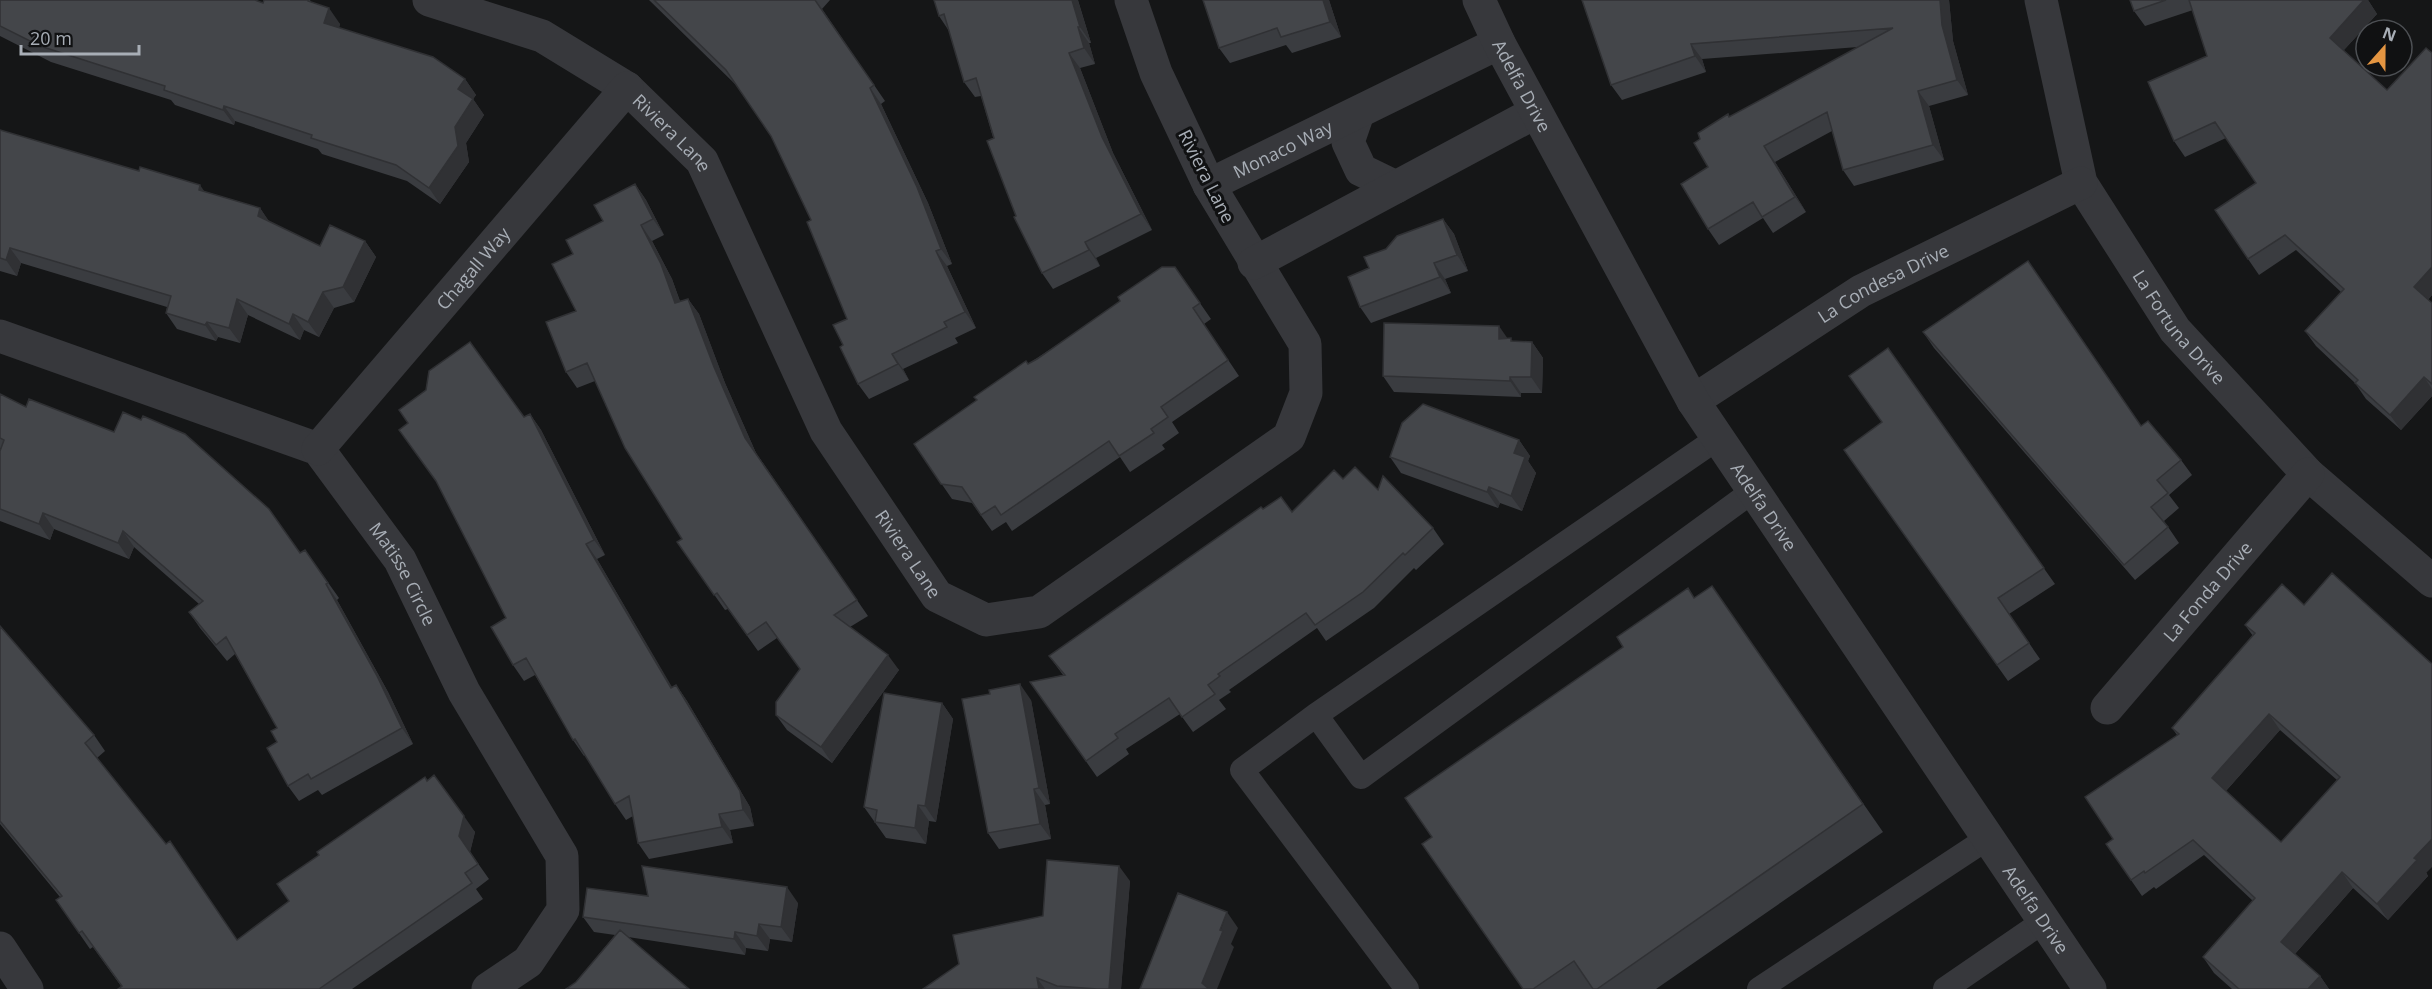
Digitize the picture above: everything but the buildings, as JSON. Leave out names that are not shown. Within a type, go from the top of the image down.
[{"type":"street","name":"Riviera Lane","points":[[429,0],[542,36],[627,88],[702,161],[826,431],[937,596],[986,620],[1039,612],[1289,437],[1306,393],[1305,344],[1209,185],[1156,72],[1131,0]]},
{"type":"street","name":"Adelfa Drive","points":[[1479,0],[1498,43],[1693,401],[2090,989]]},
{"type":"street","name":"La Fortuna Drive","points":[[2041,0],[2081,183],[2175,330],[2308,474],[2432,581]]},
{"type":"street","name":"Monaco Way","points":[[1209,185],[1498,43]]},
{"type":"street","name":"Chagall Way","points":[[318,449],[627,88]]},
{"type":"street","name":"Monaco Way","points":[[1358,112],[1348,142],[1360,170],[1396,187]]},
{"type":"street","points":[[1254,262],[1536,112]]},
{"type":"street","name":"La Condesa Drive","points":[[1693,401],[1861,291],[2081,183]]},
{"type":"street","points":[[0,336],[318,449]]},
{"type":"street","name":"Matisse Circle","points":[[318,449],[400,560],[464,692],[562,856],[563,910],[528,962],[488,989]]},
{"type":"street","name":"La Fonda Drive","points":[[2107,708],[2308,474]]},
{"type":"street","points":[[0,948],[27,989]]},
{"type":"lane","points":[[1407,989],[1242,770],[1316,715],[1718,438]]},
{"type":"lane","points":[[1316,715],[1361,777],[1753,491]]},
{"type":"lane","points":[[1759,989],[1988,838]]},
{"type":"lane","points":[[1945,989],[2044,921]]}]
